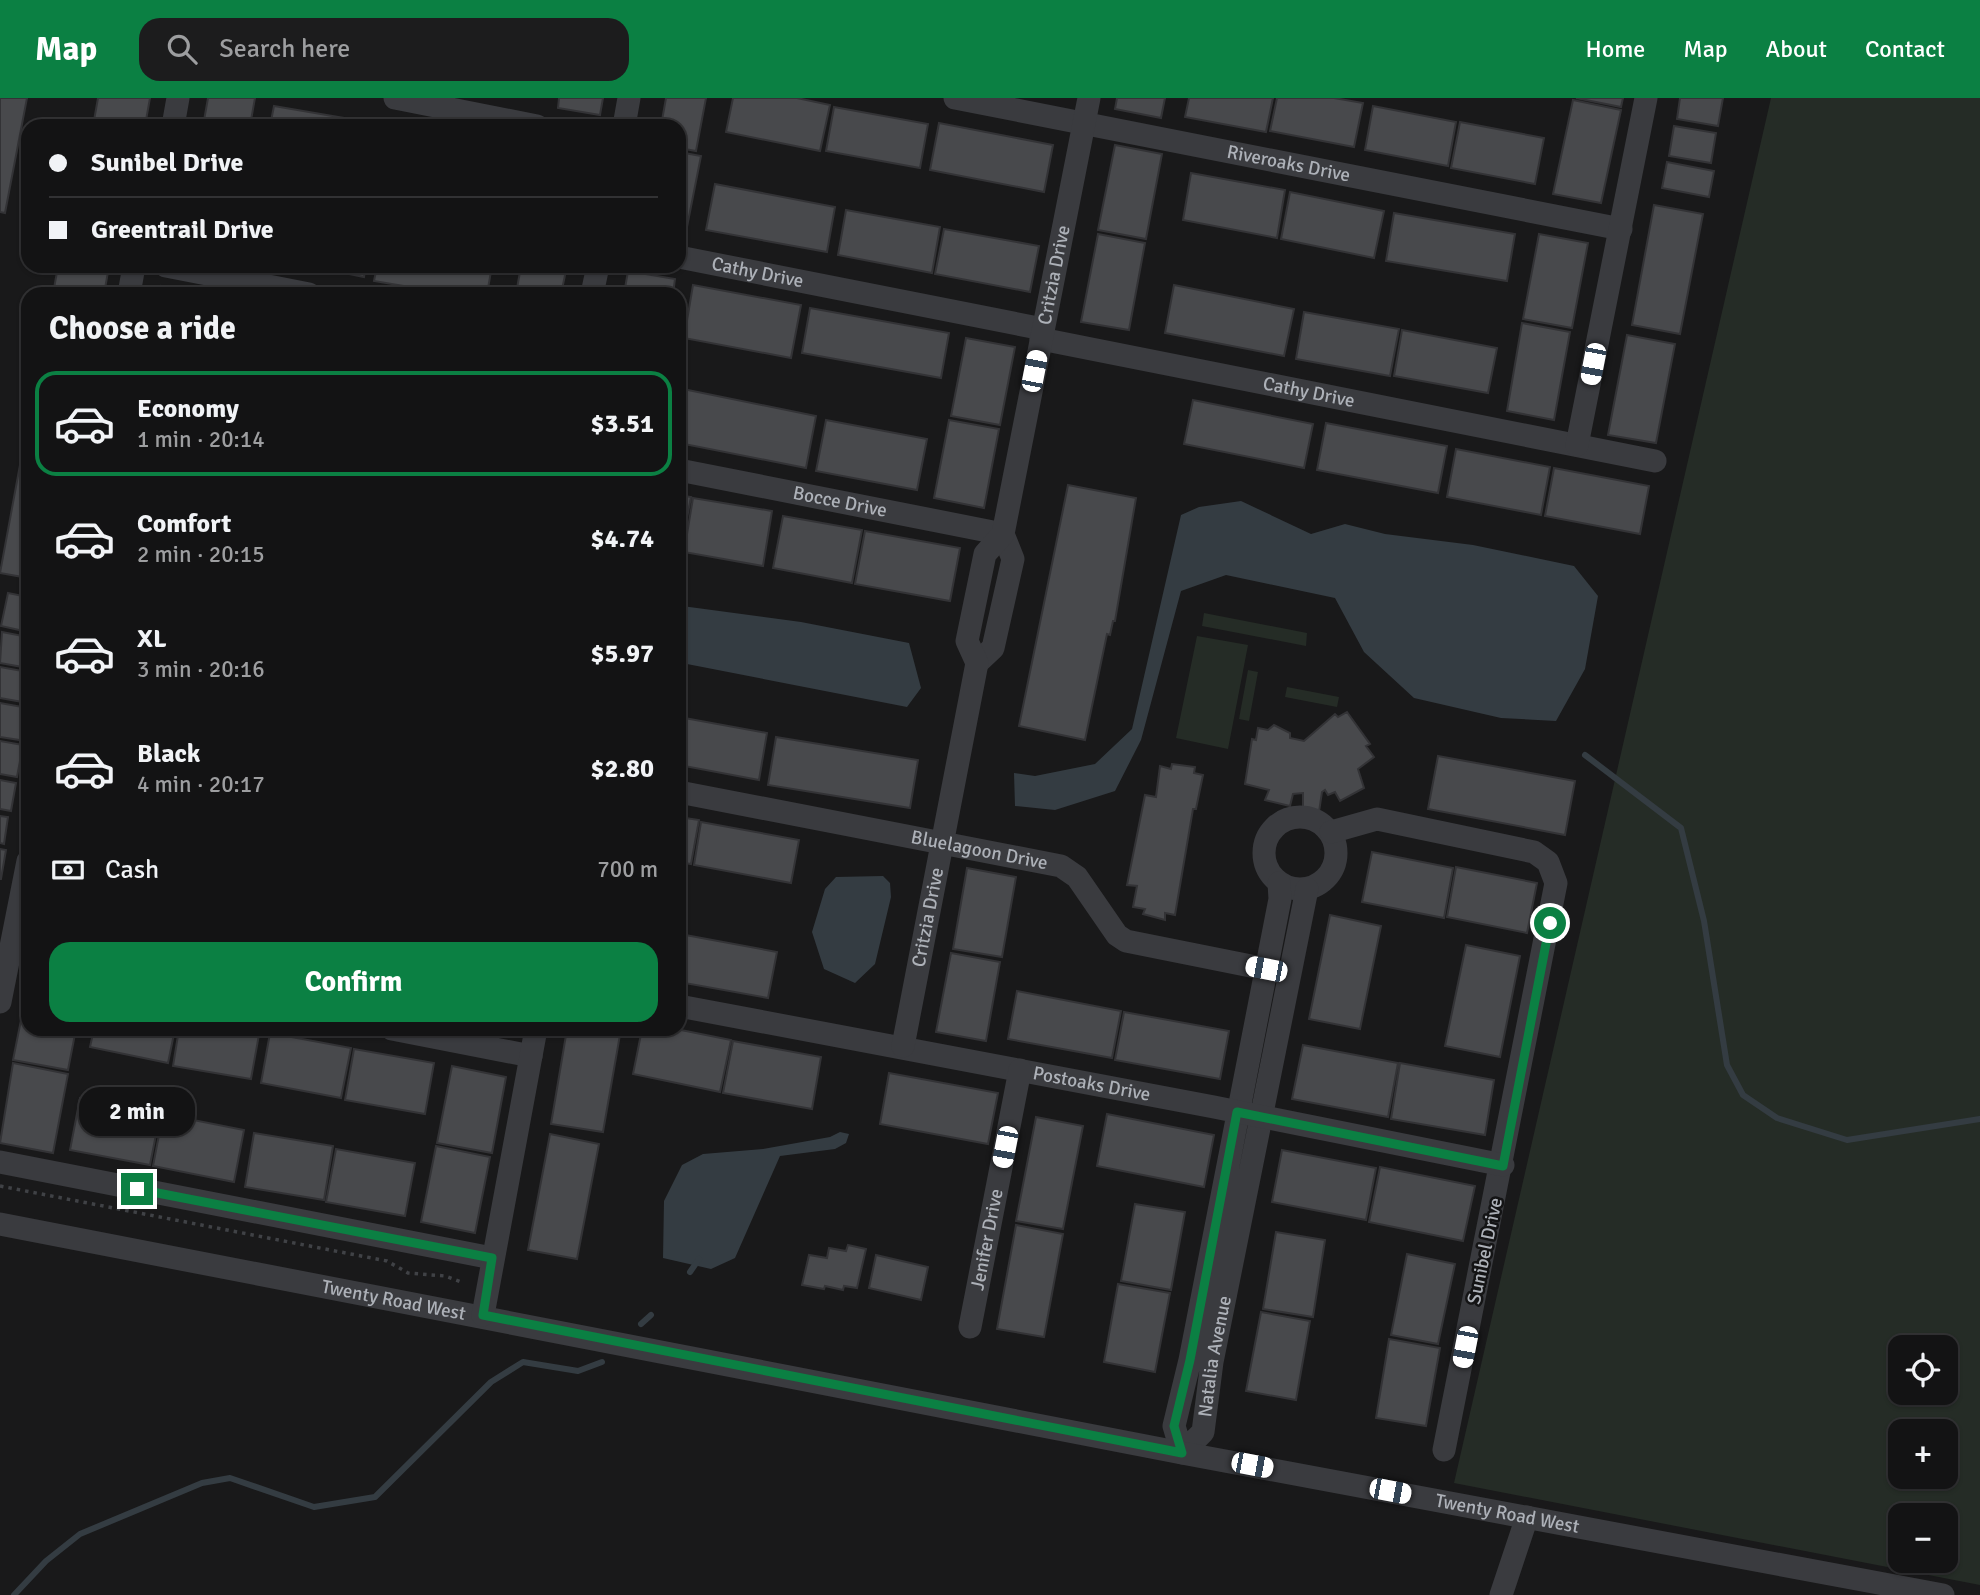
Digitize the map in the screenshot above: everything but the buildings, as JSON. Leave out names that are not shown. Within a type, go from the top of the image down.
[{"type":"street","points":[[174,119],[178,98]]},
{"type":"street","points":[[395,98],[502,119]]},
{"type":"street","points":[[625,119],[629,98]]},
{"type":"street","name":"Riveroaks Drive","points":[[955,98],[1621,229]]},
{"type":"street","name":"Critzia Drive","points":[[903,1046],[977,663],[967,641],[985,554],[1003,534],[1089,98]]},
{"type":"street","points":[[1577,445],[1646,98]]},
{"type":"street","name":"Cathy Drive","points":[[686,258],[1656,461]]},
{"type":"street","points":[[202,273],[273,287]]},
{"type":"street","name":"Bocce Drive","points":[[686,471],[1003,534]]},
{"type":"street","name":"Bluelagoon Drive","points":[[686,793],[1070,871],[1117,936],[1126,941],[1277,971]]},
{"type":"street","points":[[1301,816],[1312,818],[1331,832],[1337,855],[1334,866],[1319,884],[1298,889],[1279,883],[1266,864],[1264,853],[1271,831],[1289,818],[1301,816]]},
{"type":"street","name":"Sunibel Drive","points":[[1331,832],[1377,819],[1534,852],[1548,862],[1556,883],[1503,1166],[1444,1450]]},
{"type":"street","name":"Natalia Avenue","points":[[1279,883],[1277,971],[1260,1117],[1212,1362],[1203,1432],[1182,1453],[1174,1426],[1237,1112],[1277,971],[1307,889]]},
{"type":"street","points":[[0,1002],[18,958],[21,929]]},
{"type":"street","name":"Postoaks Drive","points":[[686,1007],[903,1046],[1503,1166]]},
{"type":"street","points":[[453,1036],[531,1056]]},
{"type":"street","points":[[483,1315],[535,1036]]},
{"type":"street","name":"Jenifer Drive","points":[[970,1327],[1020,1070]]},
{"type":"street","points":[[0,1162],[492,1258]]},
{"type":"street","name":"Twenty Road West","points":[[0,1224],[483,1315],[1182,1453],[1943,1595]]},
{"type":"street","points":[[1182,1387],[1210,1393]]},
{"type":"street","points":[[1501,1595],[1527,1517]]},
{"type":"path","points":[[0,1186],[387,1261],[408,1273],[445,1276],[461,1282]]},
{"type":"shaded area","points":[[1771,98],[1980,98],[1980,1585],[1918,1573],[1958,1573],[1958,1503],[1888,1503],[1888,1567],[1454,1483]]},
{"type":"shaded area","points":[[1241,501],[1311,534],[1345,524],[1385,534],[1473,545],[1574,566],[1598,596],[1585,669],[1556,721],[1501,718],[1414,698],[1364,652],[1335,598],[1226,575],[1181,591],[1141,740],[1115,791],[1055,810],[1015,806],[1014,773],[1035,776],[1095,764],[1132,729],[1181,515],[1199,507]]},
{"type":"shaded area","points":[[686,607],[801,622],[909,643],[921,688],[907,707],[687,664]]},
{"type":"shaded area","points":[[1204,613],[1307,633],[1306,646],[1202,626]]},
{"type":"shaded area","points":[[1197,636],[1248,645],[1228,749],[1176,738]]},
{"type":"shaded area","points":[[1248,670],[1258,672],[1249,721],[1239,719]]},
{"type":"shaded area","points":[[1287,687],[1339,697],[1337,707],[1285,697]]},
{"type":"shaded area","points":[[883,876],[890,883],[891,897],[875,964],[855,983],[824,969],[812,932],[825,889],[836,877]]},
{"type":"shaded area","points":[[840,1132],[849,1134],[846,1143],[835,1149],[780,1156],[735,1258],[711,1269],[663,1258],[664,1201],[682,1165],[703,1154],[763,1149],[830,1137]]},
{"type":"waterway","points":[[1585,755],[1681,828],[1704,921],[1727,1065],[1743,1095],[1777,1118],[1847,1140],[1980,1119]]},
{"type":"waterway","points":[[690,1272],[699,1259]]},
{"type":"waterway","points":[[641,1324],[651,1315]]},
{"type":"waterway","points":[[14,1595],[46,1561],[80,1534],[202,1483],[230,1478],[314,1507],[375,1497],[491,1382],[523,1362],[578,1371],[602,1362]]},
{"type":"route","points":[[137,1189],[492,1258],[483,1315],[1182,1453],[1174,1426],[1190,1360],[1237,1112],[1503,1166],[1550,923]]}]
